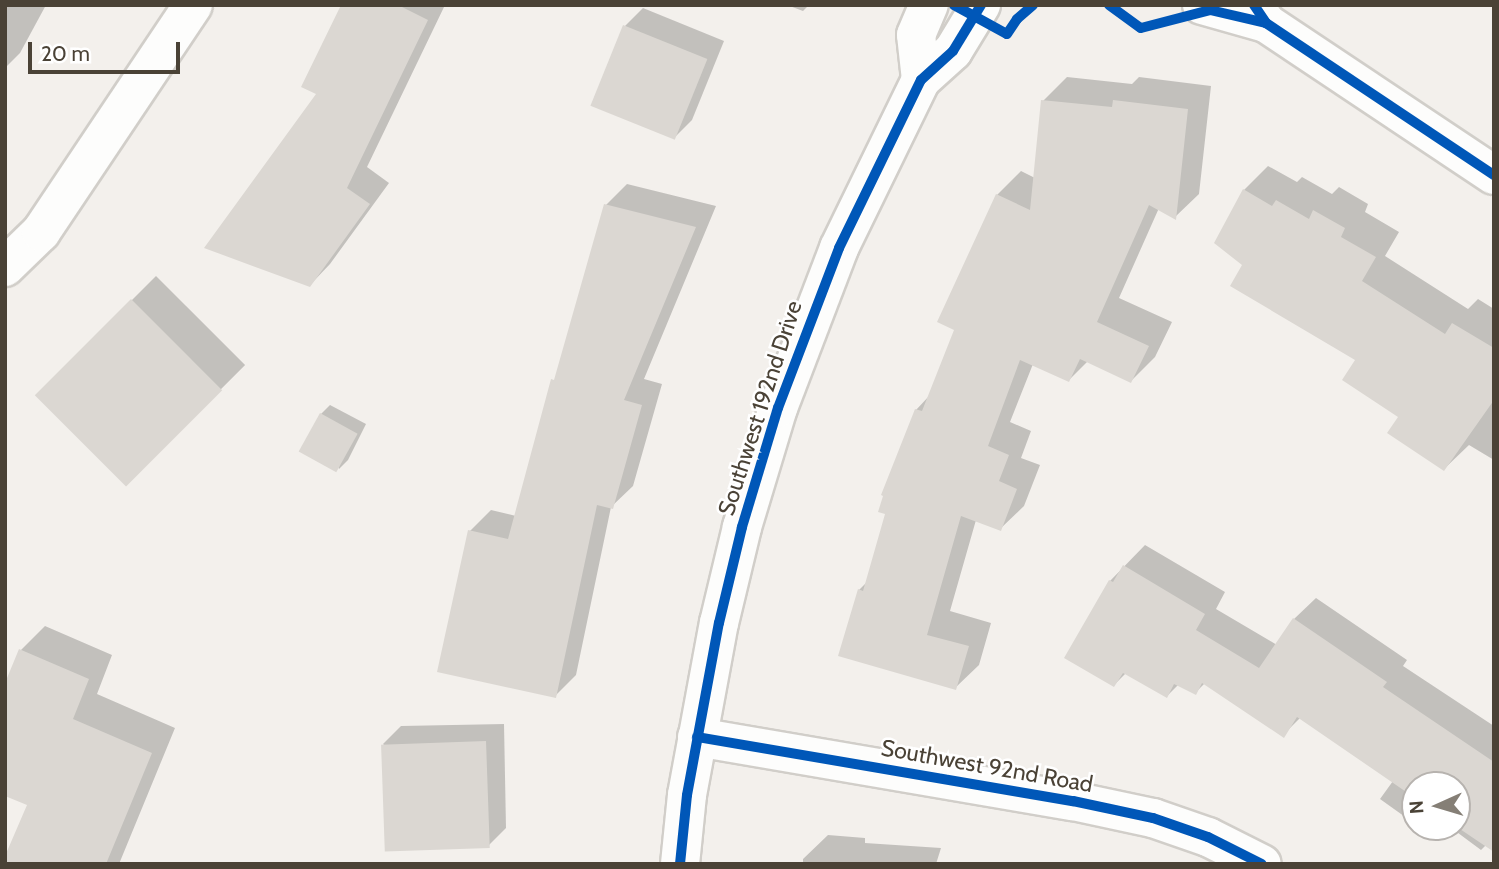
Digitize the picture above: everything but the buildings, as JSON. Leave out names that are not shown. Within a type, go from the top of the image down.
[{"type":"street","points":[[5,267],[41,232],[193,5]]},
{"type":"street","points":[[920,80],[916,35],[929,5]]},
{"type":"street","name":"Southwest 192nd Drive","points":[[680,864],[697,737],[719,623],[742,527],[778,408],[839,247],[920,80],[953,51],[981,5]]},
{"type":"street","points":[[1202,5],[1260,14],[1494,175]]},
{"type":"street","name":"Southwest 92nd Road","points":[[697,737],[1059,799],[1153,818],[1208,837],[1262,864]]},
{"type":"cycle path","points":[[954,5],[1007,34],[1017,19],[1033,5]]},
{"type":"cycle path","points":[[680,864],[687,795],[719,623],[742,527],[778,408],[839,248],[921,80],[953,51],[981,5]]},
{"type":"cycle path","points":[[1109,5],[1141,28],[1210,10],[1266,23]]},
{"type":"cycle path","points":[[1254,5],[1266,23],[1494,175]]},
{"type":"cycle path","points":[[697,737],[1073,801],[1153,818],[1208,837],[1262,864]]}]
